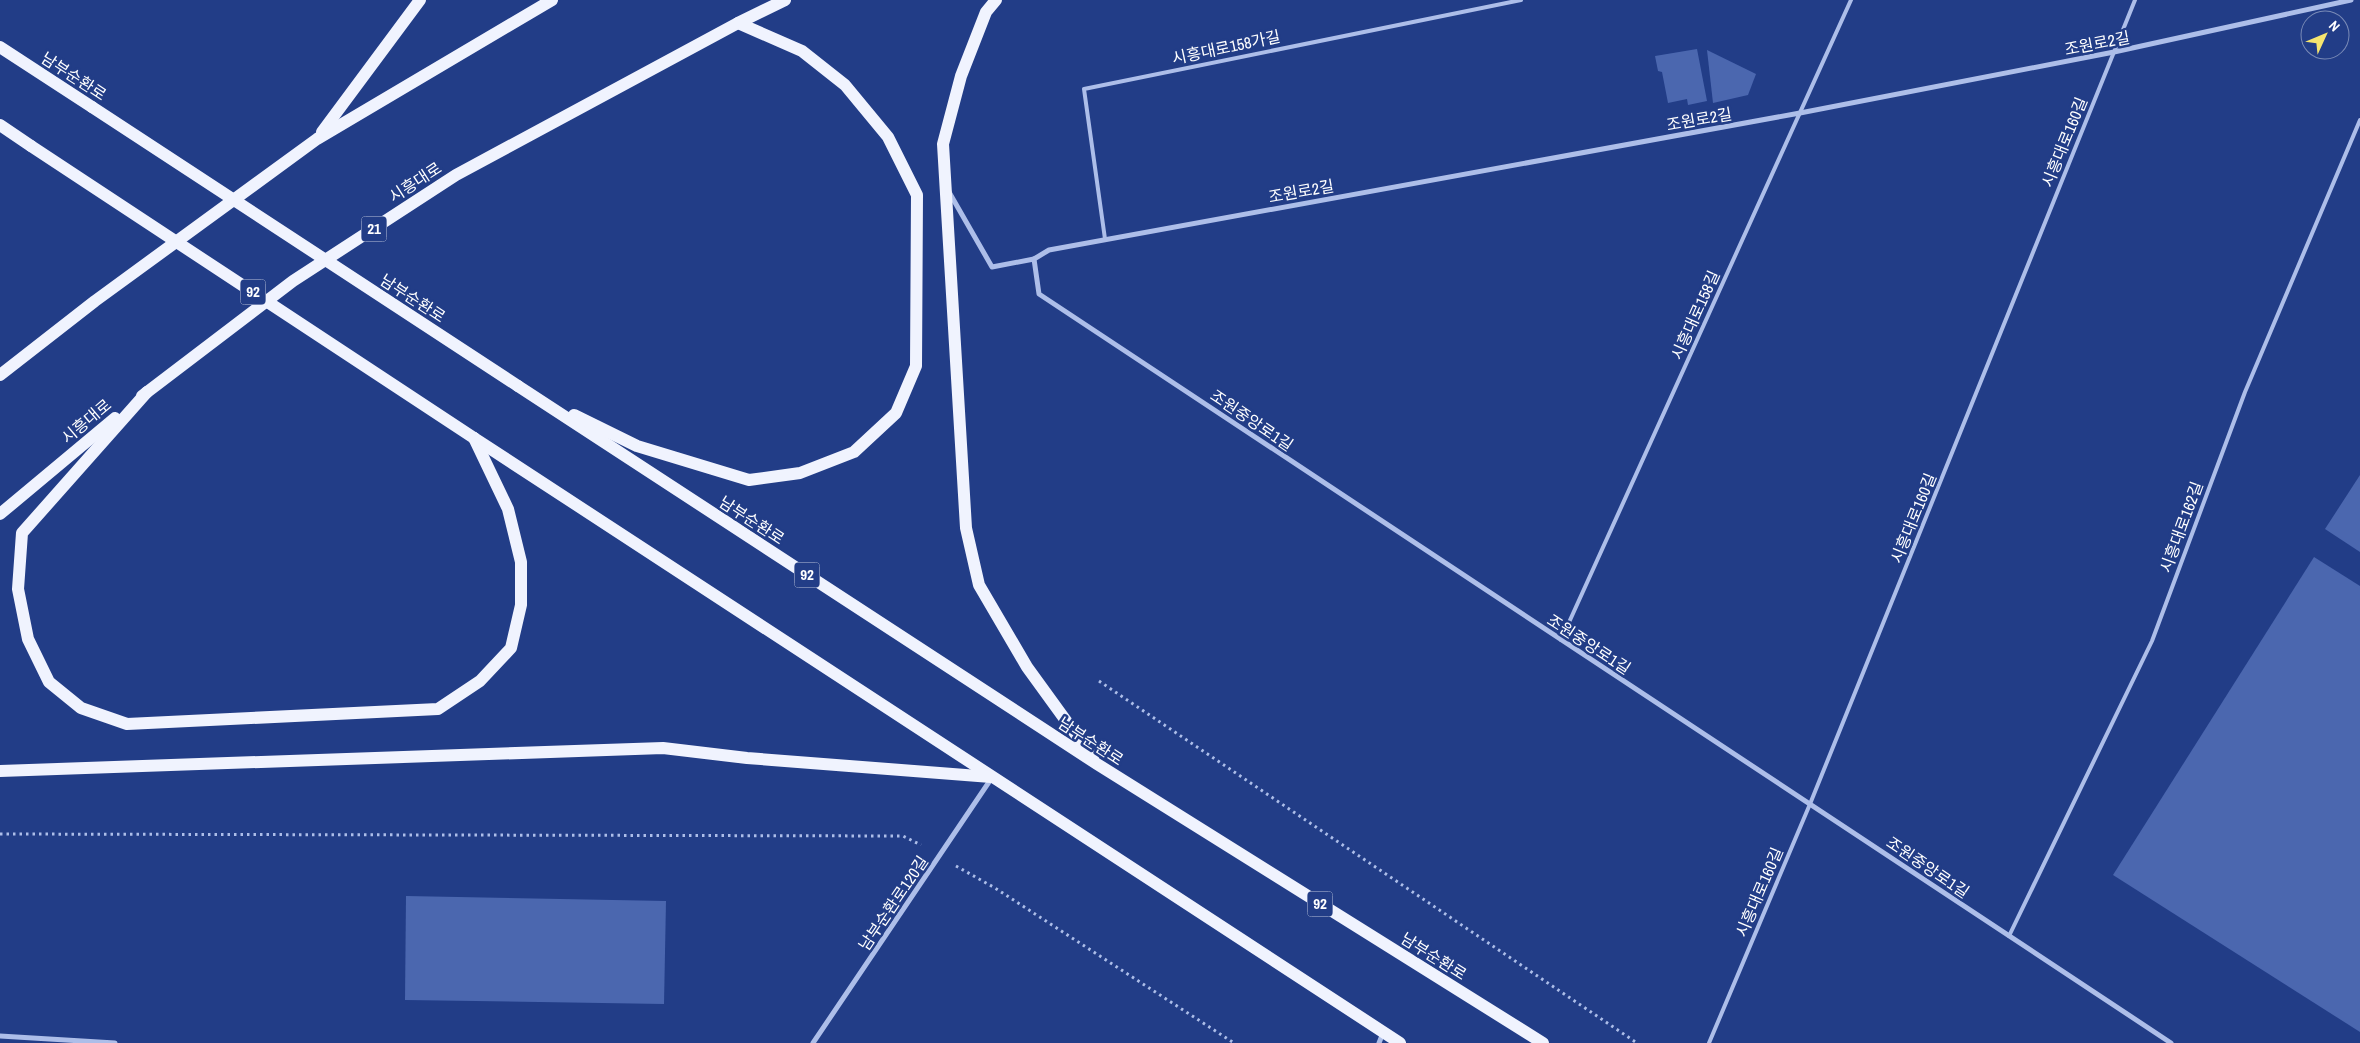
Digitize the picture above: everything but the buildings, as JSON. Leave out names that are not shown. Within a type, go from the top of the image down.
[{"type":"main road","points":[[317,138],[420,0]]},
{"type":"main road","points":[[0,375],[95,301],[317,138],[552,0]]},
{"type":"main road","name":"시흥대로","points":[[0,514],[147,392],[293,281],[456,175],[738,23],[785,0]]},
{"type":"main road","points":[[996,0],[986,12],[961,76],[943,144],[966,528],[979,586],[1027,667],[1097,764]]},
{"type":"main road","points":[[518,386],[637,446],[749,480],[800,473],[854,452],[896,413],[916,366],[916,195],[888,137],[845,85],[802,51],[738,23]]},
{"type":"main road","name":"남부순환로","points":[[0,47],[1097,764],[1543,1043]]},
{"type":"main road","name":"92","points":[[0,125],[992,777],[1381,1038],[1400,1043]]},
{"type":"main road","points":[[0,130],[31,146]]},
{"type":"main road","points":[[147,392],[22,533],[18,589],[28,639],[49,682],[81,708],[127,724],[438,709],[480,681],[511,648],[521,605],[521,562],[508,509],[474,438]]},
{"type":"main road","points":[[0,771],[663,748],[748,758],[992,777]]},
{"type":"street","name":"조원로2길","points":[[1034,259],[1049,250],[1800,114],[2114,52],[2352,0]]},
{"type":"street","points":[[945,185],[992,267],[1034,259]]},
{"type":"street","name":"조원중앙로1길","points":[[1034,259],[1039,294],[2171,1043]]},
{"type":"street","name":"남부순환로120길","points":[[813,1043],[992,777]]},
{"type":"street","points":[[0,1036],[115,1043]]},
{"type":"lane","name":"시흥대로158가길","points":[[1105,239],[1084,89],[1521,0]]},
{"type":"lane","name":"시흥대로158길","points":[[1561,640],[1851,0]]},
{"type":"lane","name":"시흥대로160길","points":[[1709,1043],[1810,804],[2135,0]]},
{"type":"lane","name":"시흥대로162길","points":[[2009,936],[2152,641],[2245,392],[2360,120]]},
{"type":"path","points":[[1099,681],[1637,1043]]},
{"type":"path","points":[[0,834],[903,836],[995,888],[1234,1043]]}]
